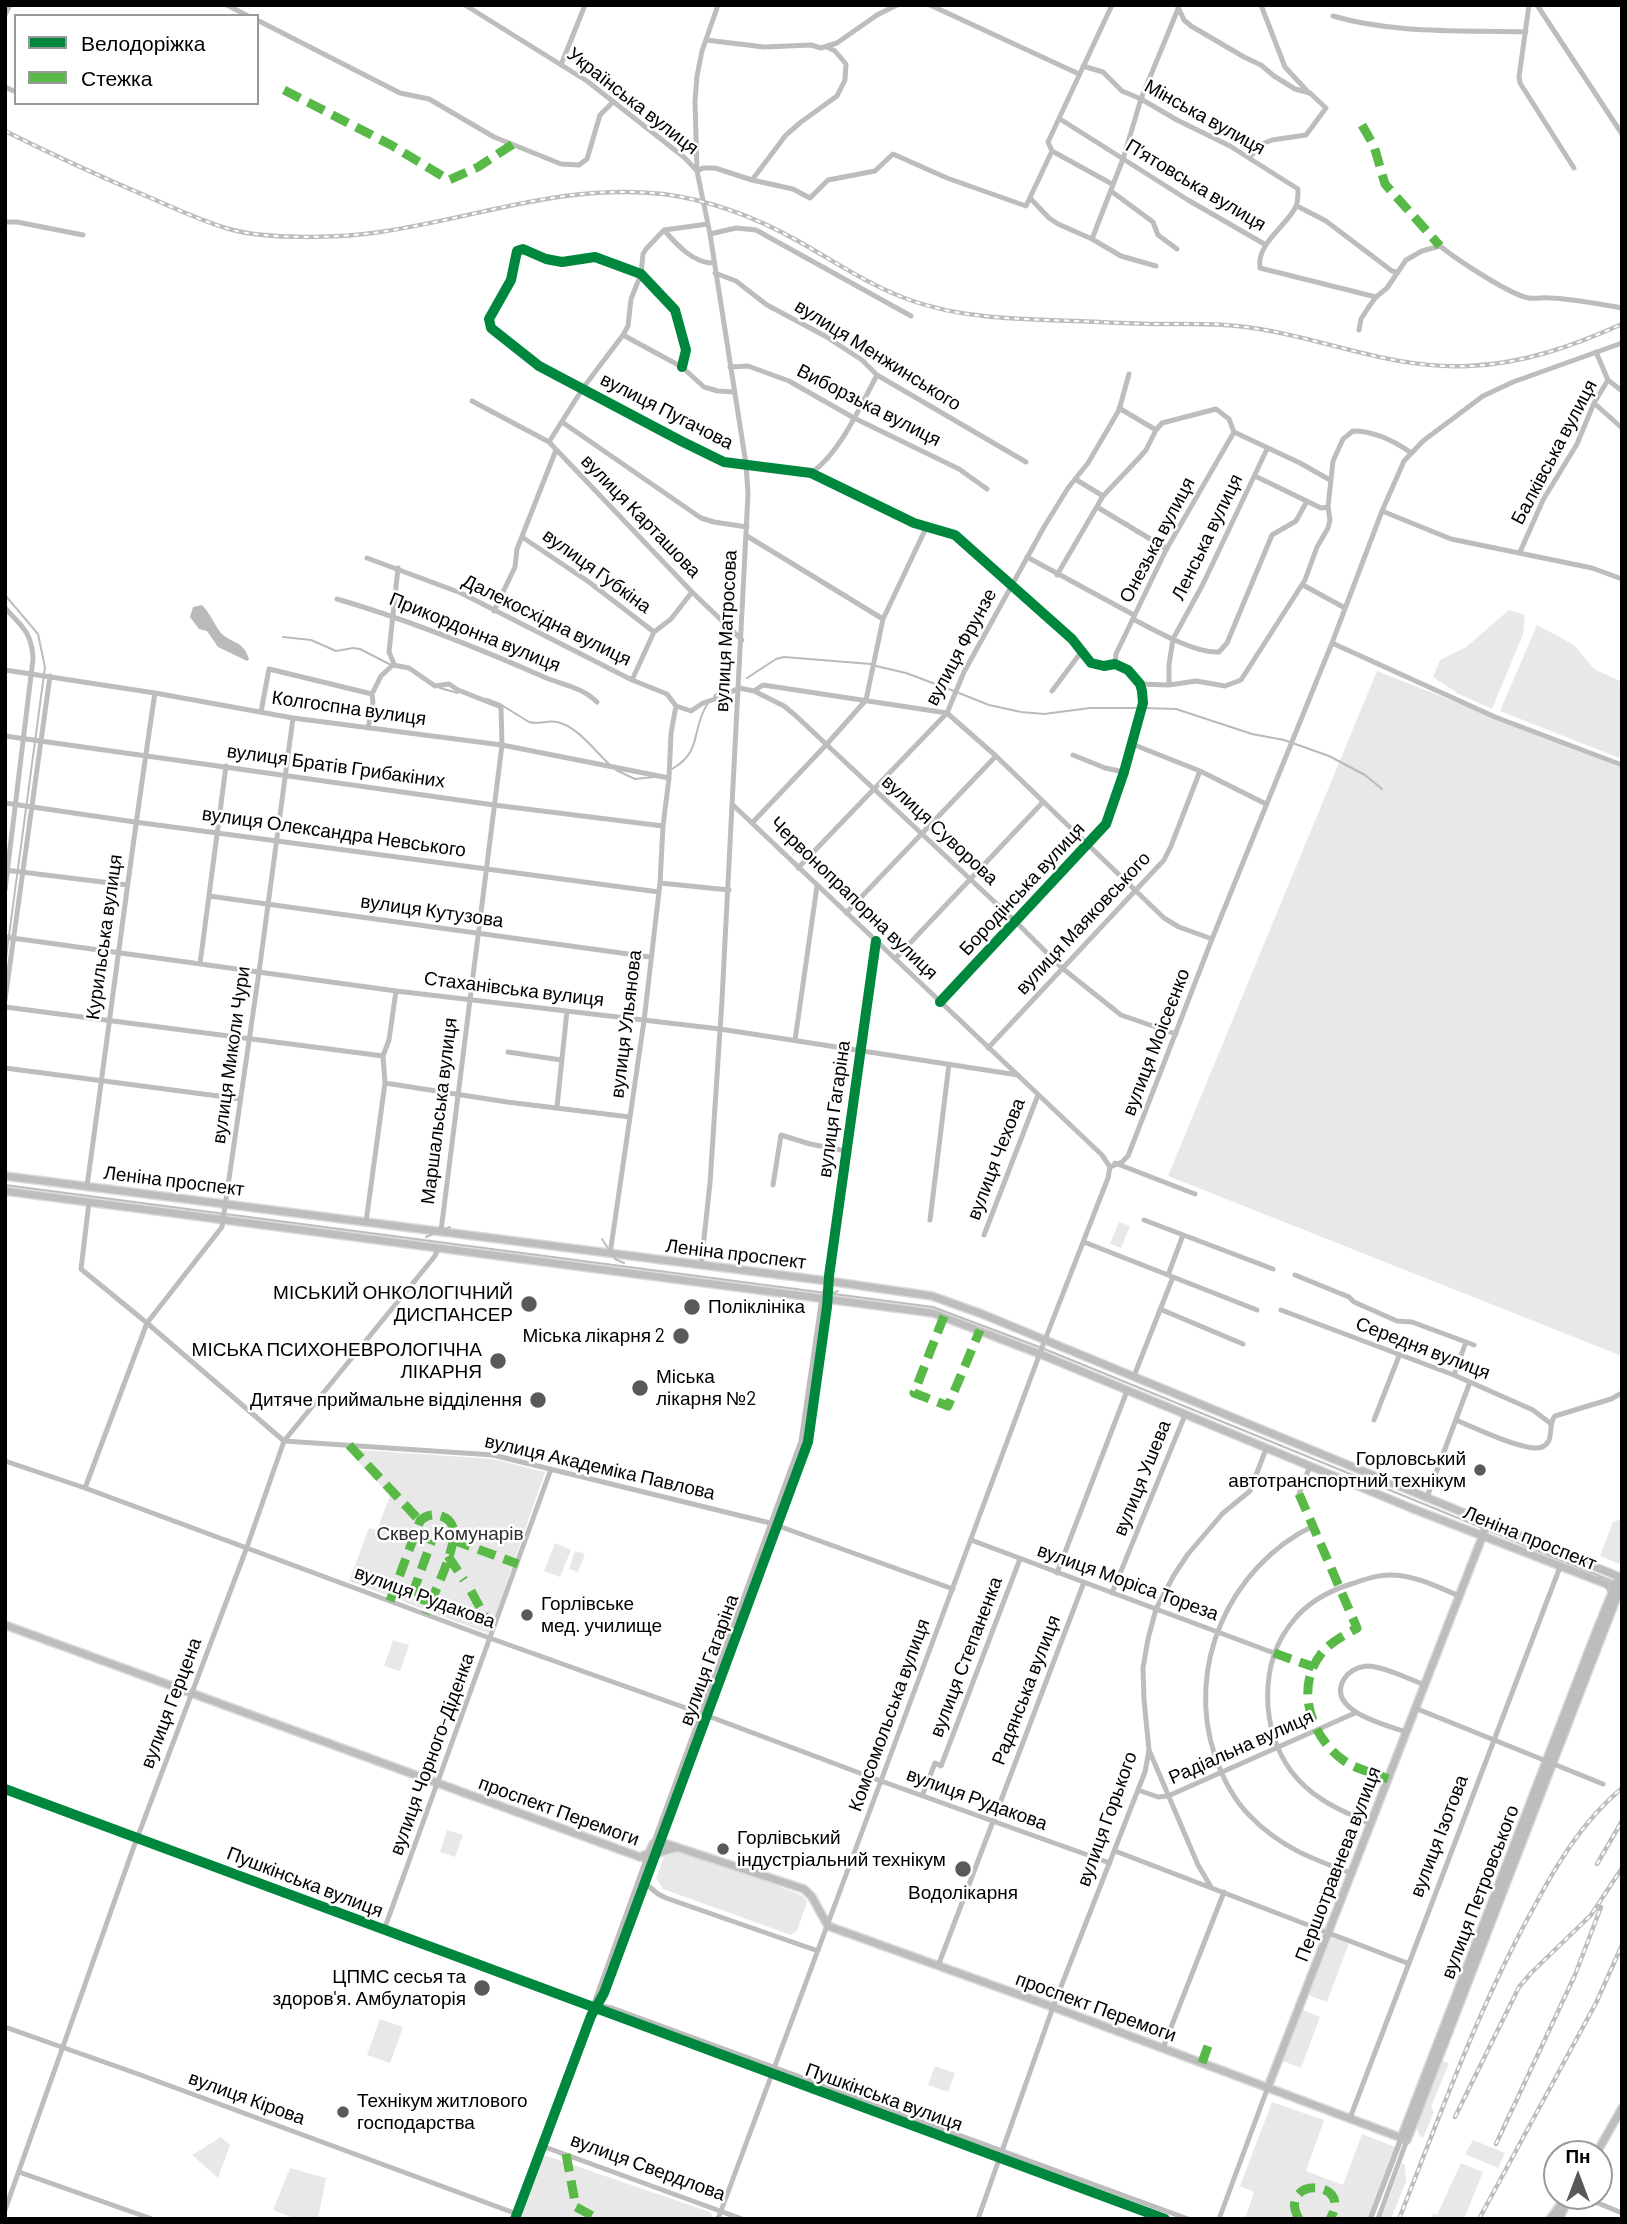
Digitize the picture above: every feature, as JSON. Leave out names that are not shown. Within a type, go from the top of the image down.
[{"type":"main road","name":"Леніна проспект","points":[[5,1176],[932,1296],[982,1314],[1488,1522],[1620,1584]]},
{"type":"main road","name":"Леніна проспект","points":[[5,1191],[944,1316],[1560,1567],[1620,1584]]},
{"type":"main road","points":[[438,1248],[441,1231]]},
{"type":"main road","name":"Першотравнева вулиця","points":[[1268,2087],[1488,1522]]},
{"type":"main road","name":"вулиця Петровського","points":[[1404,2139],[1620,1584]]},
{"type":"main road","name":"проспект Перемоги","points":[[5,1625],[437,1783],[648,1856],[680,1848]]},
{"type":"main road","points":[[656,1843],[680,1848],[804,1889],[812,1897],[828,1926]]},
{"type":"main road","name":"вулиця Гагаріна","points":[[648,1856],[656,1843]]},
{"type":"main road","name":"проспект Перемоги","points":[[828,1926],[1404,2139]]},
{"type":"main road","points":[[1604,2140],[1622,2108]]},
{"type":"street","points":[[5,15],[10,5]]},
{"type":"street","points":[[226,5],[244,14]]},
{"type":"street","name":"Українська вулиця","points":[[465,5],[587,81],[685,158],[697,171],[715,168],[793,189],[810,198],[828,180],[875,171],[893,154],[947,178],[1026,206],[1030,198]]},
{"type":"street","points":[[562,65],[584,5]]},
{"type":"street","name":"вулиця Матросова","points":[[701,1266],[710,1183],[729,890],[748,494],[746,464],[710,234],[697,171],[696,87],[706,40],[718,5]]},
{"type":"street","points":[[706,40],[764,47],[827,47],[897,5]]},
{"type":"street","points":[[930,5],[1079,74]]},
{"type":"street","points":[[1112,5],[1048,142],[1052,151],[1111,188],[1153,222],[1158,235],[1177,250]]},
{"type":"street","points":[[1249,158],[1262,144],[1306,135],[1326,108],[1285,67],[1261,5]]},
{"type":"street","points":[[1529,5],[1520,83],[1574,167]]},
{"type":"street","points":[[1538,5],[1622,134]]},
{"type":"street","points":[[1178,7],[1184,20],[1191,26],[1261,65],[1295,89],[1310,93]]},
{"type":"street","points":[[1092,239],[1178,7]]},
{"type":"street","points":[[1333,16],[1357,23],[1384,26],[1526,32]]},
{"type":"street","points":[[259,21],[400,93],[429,99],[494,137],[561,164],[579,165],[587,159],[600,115],[613,102]]},
{"type":"street","points":[[752,180],[794,128],[837,96],[845,80],[846,64],[835,51],[827,47]]},
{"type":"street","name":"Мінська вулиця","points":[[1083,66],[1103,72],[1122,91],[1230,146],[1298,189],[1297,206]]},
{"type":"street","name":"П’ятовська вулиця","points":[[1060,119],[1188,200],[1266,245],[1259,263],[1260,268],[1376,297]]},
{"type":"street","points":[[685,158],[696,151]]},
{"type":"street","points":[[1052,151],[1030,198],[1058,224],[1121,256],[1156,266]]},
{"type":"street","points":[[1266,245],[1297,206],[1326,221],[1392,271],[1397,272]]},
{"type":"street","points":[[5,222],[82,235]]},
{"type":"street","points":[[472,401],[550,442],[583,388],[628,326],[631,299],[641,274],[643,254],[664,230],[708,224]]},
{"type":"street","points":[[710,234],[736,228],[756,230],[911,316]]},
{"type":"street","points":[[664,230],[691,255],[704,263],[714,263]]},
{"type":"street","points":[[1359,330],[1361,318],[1376,297],[1387,288],[1406,260],[1422,251],[1440,246],[1503,287],[1528,298],[1549,297],[1585,301],[1622,309]]},
{"type":"street","name":"вулиця Пугачова","points":[[641,274],[595,257],[562,262],[546,259],[523,249],[517,251],[511,280],[489,319],[491,328],[539,366],[724,462],[811,473],[926,528],[945,531],[963,541],[1082,651]]},
{"type":"street","name":"вулиця Менжинського","points":[[715,273],[736,281],[767,304],[862,360],[877,376],[1026,462]]},
{"type":"street","points":[[641,274],[676,310],[686,350],[682,367]]},
{"type":"street","points":[[623,335],[682,367],[704,387],[734,392]]},
{"type":"street","points":[[1622,343],[1513,382],[1483,396],[1465,407],[1410,452],[1398,471],[1381,511],[1332,643],[1495,717],[1622,765]]},
{"type":"street","points":[[1596,352],[1608,380]]},
{"type":"street","name":"Виборзька вулиця","points":[[730,367],[748,366],[776,375],[854,418],[960,469],[987,489]]},
{"type":"street","name":"вулиця Фрунзе","points":[[798,868],[947,713],[964,673],[1027,557],[1075,479],[1088,463],[1119,408],[1129,373]]},
{"type":"street","points":[[811,473],[825,462],[877,376]]},
{"type":"street","name":"Балківська вулиця","points":[[1520,552],[1543,500],[1577,444],[1594,403],[1608,380],[1622,391]]},
{"type":"street","points":[[1594,403],[1622,428]]},
{"type":"street","points":[[1119,408],[1156,430]]},
{"type":"street","points":[[1057,575],[1103,496],[1146,450],[1162,423],[1216,409],[1229,419],[1234,432],[1330,480]]},
{"type":"street","points":[[562,422],[701,518],[747,527]]},
{"type":"street","points":[[1052,691],[1082,651],[1091,663],[1098,666],[1115,664],[1128,670],[1140,684],[1169,685],[1196,681],[1225,686],[1241,680],[1303,585],[1328,528],[1333,461],[1343,439],[1353,430],[1361,431],[1390,440],[1410,452]]},
{"type":"street","name":"Онезька вулиця","points":[[1115,664],[1116,654],[1167,549],[1234,432]]},
{"type":"street","name":"вулиця Карташова","points":[[550,442],[692,592],[742,640]]},
{"type":"street","name":"Ленська вулиця","points":[[1169,685],[1173,639],[1203,584],[1267,449]]},
{"type":"street","points":[[494,611],[515,567],[517,550],[556,450]]},
{"type":"street","points":[[1255,476],[1324,509],[1328,508]]},
{"type":"street","points":[[1075,479],[1103,496]]},
{"type":"street","points":[[1027,557],[1173,639],[1206,651],[1219,652],[1227,643],[1272,535],[1296,521],[1307,501]]},
{"type":"street","points":[[1097,507],[1167,549]]},
{"type":"street","points":[[1381,511],[1451,539],[1592,568],[1622,579]]},
{"type":"street","points":[[752,823],[866,700],[883,620],[926,528]]},
{"type":"street","points":[[747,536],[883,620]]},
{"type":"street","name":"вулиця Губкіна","points":[[522,537],[589,582],[654,632]]},
{"type":"street","name":"Далекосхідна вулиця","points":[[367,558],[461,593],[632,680],[667,694],[676,706]]},
{"type":"street","points":[[368,727],[372,694],[380,677],[394,664],[389,652],[397,568]]},
{"type":"street","points":[[1303,585],[1345,608]]},
{"type":"street","points":[[632,680],[654,632],[671,619],[692,592]]},
{"type":"street","name":"Прикордонна вулиця","points":[[337,599],[392,615],[468,643],[556,682],[581,690],[597,702]]},
{"type":"street","points":[[5,608],[31,640],[33,674],[5,890]]},
{"type":"street","name":"вулиця Моісеєнко","points":[[1117,1164],[1128,1156],[1212,939],[1332,643]]},
{"type":"street","name":"Маршальська вулиця","points":[[393,665],[409,668],[435,685],[449,684],[501,707],[502,745],[468,999],[441,1231]]},
{"type":"street","points":[[261,712],[269,669],[372,694]]},
{"type":"street","name":"Колгоспна вулиця","points":[[5,670],[293,718],[502,745],[669,778]]},
{"type":"street","points":[[5,1000],[50,676]]},
{"type":"street","name":"Бородінська вулиця","points":[[940,1002],[1102,829],[1110,816],[1141,711],[1143,702],[1140,684]]},
{"type":"street","points":[[669,778],[671,733],[676,706],[691,710],[739,688],[754,691],[763,685],[947,713],[996,756],[1171,923],[1212,939]]},
{"type":"street","name":"вулиця Суворова","points":[[754,691],[789,709],[1062,968],[1121,1015],[1176,1034]]},
{"type":"street","name":"Курильська вулиця","points":[[87,1186],[120,953],[135,822],[155,693]]},
{"type":"street","name":"вулиця Миколи Чури","points":[[85,1488],[147,1322],[222,1227],[293,718]]},
{"type":"street","name":"вулиця Братів Грибакіних","points":[[5,736],[663,826]]},
{"type":"street","points":[[1132,744],[1200,771],[1266,804]]},
{"type":"street","points":[[1073,755],[1105,768],[1124,772]]},
{"type":"street","points":[[846,913],[996,756]]},
{"type":"street","points":[[200,964],[226,766]]},
{"type":"street","name":"вулиця Маяковського","points":[[988,1048],[1168,852],[1200,771]]},
{"type":"street","name":"вулиця Ульянова","points":[[610,1254],[644,1021],[669,778]]},
{"type":"street","points":[[895,959],[1043,802]]},
{"type":"street","name":"вулиця Олександра Невського","points":[[5,803],[659,892]]},
{"type":"street","name":"Червонопрапорна вулиця","points":[[733,805],[1106,1160],[1110,1167]]},
{"type":"street","points":[[7,870],[127,885]]},
{"type":"street","points":[[660,883],[729,890]]},
{"type":"street","points":[[794,1040],[817,886]]},
{"type":"street","name":"вулиця Кутузова","points":[[209,896],[650,957]]},
{"type":"street","name":"Стаханівська вулиця","points":[[5,937],[396,990],[720,1029],[1017,1075]]},
{"type":"street","name":"вулиця Гагаріна","points":[[656,1843],[700,1713],[773,1524],[808,1442],[859,1050],[876,942]]},
{"type":"street","points":[[366,1222],[385,1083],[383,1056],[389,1040],[396,990]]},
{"type":"street","points":[[5,1007],[383,1056]]},
{"type":"street","points":[[557,1107],[568,1011]]},
{"type":"street","points":[[508,1052],[561,1060]]},
{"type":"street","points":[[996,1071],[1004,1068],[1003,1062]]},
{"type":"street","points":[[930,1220],[949,1064]]},
{"type":"street","points":[[5,1068],[241,1098]]},
{"type":"street","points":[[385,1083],[629,1117]]},
{"type":"street","name":"вулиця Чехова","points":[[984,1235],[1038,1095]]},
{"type":"street","points":[[773,1185],[781,1135],[810,1144],[846,1150]]},
{"type":"street","name":"Червонопрапорна вулиця","points":[[1106,1160],[1195,1194]]},
{"type":"street","points":[[1045,1340],[1110,1167],[1117,1164]]},
{"type":"street","points":[[89,1202],[81,1269],[147,1322],[284,1441]]},
{"type":"street","points":[[1144,1220],[1273,1269]]},
{"type":"street","points":[[1134,1376],[1160,1309],[1183,1235]]},
{"type":"street","points":[[1084,1242],[1257,1310]]},
{"type":"street","name":"вулиця Герцена","points":[[5,2210],[137,1838],[247,1547],[284,1441],[435,1256],[438,1248]]},
{"type":"street","points":[[1295,1275],[1349,1297],[1354,1302],[1397,1321],[1412,1322],[1474,1345]]},
{"type":"street","name":"вулиця Гагаріна","points":[[656,1843],[707,1715],[802,1435],[828,1300]]},
{"type":"street","points":[[1160,1309],[1243,1344]]},
{"type":"street","name":"Середня вулиця","points":[[1281,1310],[1399,1356],[1454,1374],[1533,1410],[1550,1423]]},
{"type":"street","name":"Комсомольська вулиця","points":[[718,2219],[1045,1340]]},
{"type":"street","points":[[1454,1374],[1466,1342]]},
{"type":"street","points":[[1374,1420],[1399,1356]]},
{"type":"street","points":[[1427,1497],[1470,1382]]},
{"type":"street","points":[[1057,1573],[1127,1391]]},
{"type":"street","points":[[1456,1420],[1516,1444],[1538,1449],[1548,1442],[1551,1434],[1550,1423],[1555,1416],[1611,1399],[1622,1393]]},
{"type":"street","name":"вулиця Ушева","points":[[1112,1593],[1185,1415]]},
{"type":"street","name":"вулиця Академіка Павлова","points":[[284,1441],[494,1455],[773,1524],[953,1589]]},
{"type":"street","name":"вулиця Горького","points":[[978,2219],[1053,2007],[1145,1772],[1149,1750],[1143,1668],[1156,1609],[1188,1554],[1223,1513],[1250,1491],[1266,1449]]},
{"type":"street","name":"вулиця Рудакова","points":[[5,1461],[1110,1863]]},
{"type":"street","points":[[1299,1494],[1310,1466]]},
{"type":"street","name":"вулиця Чорного-Діденка","points":[[384,1930],[551,1469]]},
{"type":"street","points":[[1314,1527],[1287,1541],[1253,1572],[1230,1606],[1216,1632],[1207,1672],[1207,1724],[1221,1773],[1247,1814],[1275,1839],[1314,1860],[1352,1873]]},
{"type":"street","name":"вулиця Моріса Тореза","points":[[971,1540],[1274,1653]]},
{"type":"street","name":"вулиця Степаненка","points":[[922,1796],[935,1763],[941,1766],[1020,1559]]},
{"type":"street","name":"вулиця Ізотова","points":[[1349,2118],[1560,1567]]},
{"type":"street","points":[[1371,1824],[1335,1808],[1311,1792],[1290,1770],[1272,1732],[1268,1702],[1269,1672],[1274,1653],[1283,1634],[1305,1609],[1325,1595],[1363,1580],[1380,1576],[1404,1576],[1459,1596]]},
{"type":"street","name":"Радянська вулиця","points":[[938,1966],[1084,1582]]},
{"type":"street","points":[[1406,1732],[1355,1713],[1344,1700],[1341,1686],[1349,1673],[1356,1668],[1373,1667],[1424,1685]]},
{"type":"street","points":[[1415,1708],[1603,1784]]},
{"type":"street","name":"Радіальна вулиця","points":[[1138,1790],[1157,1797],[1168,1796],[1355,1713]]},
{"type":"street","points":[[1149,1750],[1198,1864],[1211,1887]]},
{"type":"street","name":"Пушкінська вулиця","points":[[5,1789],[773,2071],[1165,2219]]},
{"type":"street","points":[[1115,1851],[1407,1963]]},
{"type":"street","name":"вулиця Гагаріна","points":[[596,2006],[604,1993],[643,1881],[648,1856]]},
{"type":"street","points":[[643,1881],[666,1898],[818,1951]]},
{"type":"street","name":"вулиця Гагаріна","points":[[516,2217],[643,1881]]},
{"type":"street","points":[[1163,2048],[1224,1892]]},
{"type":"street","points":[[604,1993],[612,2008]]},
{"type":"street","name":"Пушкінська вулиця","points":[[596,2006],[612,2008],[773,2071],[1003,2150],[1188,2219]]},
{"type":"street","name":"вулиця Кірова","points":[[5,2027],[516,2217]]},
{"type":"street","name":"Першотравнева вулиця","points":[[1219,2219],[1268,2087]]},
{"type":"street","name":"вулиця Петровського","points":[[1370,2219],[1404,2139]]},
{"type":"street","name":"вулиця Петровського","points":[[1378,2219],[1404,2139]]},
{"type":"street","name":"вулиця Свердлова","points":[[542,2146],[743,2219]]},
{"type":"street","points":[[19,2172],[152,2219]]},
{"type":"street","points":[[5,2185],[16,2180]]},
{"type":"green space","points":[[1509,610],[1525,615],[1523,634],[1492,709],[1457,693],[1433,677],[1440,660],[1466,647]]},
{"type":"green space","points":[[1537,625],[1574,645],[1594,669],[1622,682],[1622,759],[1500,711]]},
{"type":"green space","points":[[1377,671],[1622,768],[1622,1356],[1168,1176]]},
{"type":"green space","points":[[1119,1222],[1130,1226],[1121,1248],[1110,1244]]},
{"type":"green space","name":"Сквер Комунарів","points":[[347,1449],[493,1459],[545,1472],[489,1634],[349,1581],[369,1528],[377,1530],[390,1496]]},
{"type":"green space","points":[[1622,1519],[1622,1565],[1600,1556],[1613,1522]]},
{"type":"green space","points":[[555,1543],[571,1550],[560,1577],[544,1571]]},
{"type":"green space","points":[[575,1551],[585,1554],[578,1572],[569,1569]]},
{"type":"green space","points":[[393,1640],[409,1645],[400,1671],[384,1666]]},
{"type":"green space","points":[[447,1830],[463,1835],[455,1857],[440,1852]]},
{"type":"green space","points":[[678,1850],[733,1868],[803,1896],[807,1902],[797,1931],[791,1935],[663,1889],[656,1878],[664,1857]]},
{"type":"green space","points":[[1331,1936],[1349,1943],[1327,2002],[1308,1995]]},
{"type":"green space","points":[[1303,2010],[1320,2017],[1301,2068],[1283,2061]]},
{"type":"green space","points":[[380,2019],[403,2027],[390,2063],[367,2055]]},
{"type":"green space","points":[[1442,2061],[1449,2063],[1431,2107],[1434,2112],[1423,2138],[1416,2126]]},
{"type":"green space","points":[[935,2066],[955,2073],[948,2092],[928,2085]]},
{"type":"green space","points":[[1272,2102],[1324,2120],[1306,2171],[1343,2185],[1362,2134],[1395,2147],[1367,2219],[1245,2219],[1254,2192],[1240,2186]]},
{"type":"green space","points":[[221,2137],[230,2145],[218,2178],[192,2155]]},
{"type":"green space","points":[[1473,2140],[1505,2153],[1498,2168],[1465,2154]]},
{"type":"green space","points":[[544,2155],[710,2212],[714,2219],[521,2219]]},
{"type":"green space","points":[[1402,2163],[1405,2165],[1406,2181],[1391,2219],[1381,2219]]},
{"type":"green space","points":[[1461,2163],[1483,2172],[1464,2219],[1430,2219],[1432,2214],[1437,2215]]},
{"type":"green space","points":[[290,2168],[326,2178],[318,2219],[296,2219],[273,2210]]},
{"type":"shaded area","points":[[202,605],[221,633],[244,648],[249,659],[247,661],[218,647],[207,631],[199,629],[190,617],[193,607]]},
{"type":"waterway","points":[[283,637],[311,640],[336,651],[360,649],[391,665]]},
{"type":"waterway","points":[[747,678],[776,659],[784,657],[871,664]]},
{"type":"waterway","points":[[876,666],[906,673],[954,691]]},
{"type":"waterway","points":[[714,696],[731,681]]},
{"type":"waterway","points":[[440,688],[458,693]]},
{"type":"waterway","points":[[959,693],[989,705],[1044,714],[1090,708],[1139,708]]},
{"type":"waterway","points":[[487,699],[529,722],[553,722],[572,728],[609,764]]},
{"type":"waterway","points":[[672,769],[682,762],[693,747],[699,722],[708,703]]},
{"type":"waterway","points":[[1144,708],[1176,709],[1252,734],[1284,740],[1329,756],[1365,775],[1382,789]]},
{"type":"waterway","points":[[616,770],[635,779],[654,777]]},
{"type":"tram line","points":[[5,595],[38,634],[45,667],[5,965]]},
{"type":"tram line","points":[[5,1185],[933,1307],[1042,1348],[1622,1585]]},
{"type":"tram line","points":[[426,1237],[450,1227]]},
{"type":"tram line","points":[[602,1239],[615,1259],[624,1263]]},
{"type":"tram line","points":[[838,1291],[829,1295],[823,1305],[803,1444],[600,1993],[600,2002],[609,2011],[1173,2219]]},
{"type":"tram line","points":[[1372,2219],[1609,1606],[1609,1592],[1598,1575]]},
{"type":"railway","points":[[5,131],[199,219],[245,233],[304,237],[364,234],[554,197],[626,192],[663,194],[716,205],[750,218],[866,280],[910,300],[950,311],[992,317],[1237,326],[1295,336],[1409,363],[1438,366],[1488,365],[1528,358],[1585,340],[1622,324]]},
{"type":"railway","points":[[1399,2219],[1462,2060],[1514,1944],[1572,1843],[1595,1814],[1622,1788]]},
{"type":"railway","points":[[1597,1864],[1622,1821]]},
{"type":"railway","points":[[1455,2117],[1519,1987],[1591,1915],[1622,1868]]},
{"type":"railway","points":[[1496,2144],[1575,1975],[1601,1907]]},
{"type":"railway","points":[[1479,2219],[1596,2003],[1622,1945]]},
{"type":"marked path","points":[[284,90],[391,145],[449,180],[478,167],[513,144]]},
{"type":"marked path","points":[[1362,125],[1374,146],[1385,184],[1440,246]]},
{"type":"marked path","points":[[944,1316],[914,1393],[948,1406],[980,1330]]},
{"type":"marked path","points":[[349,1445],[420,1521]]},
{"type":"marked path","points":[[1299,1494],[1357,1628],[1329,1646],[1313,1667],[1309,1681],[1310,1710],[1322,1738],[1343,1760],[1388,1779]]},
{"type":"marked path","points":[[390,1601],[420,1521],[431,1515],[443,1516],[454,1529],[454,1536],[446,1566],[426,1614]]},
{"type":"marked path","points":[[412,1595],[432,1540]]},
{"type":"marked path","points":[[453,1540],[518,1564]]},
{"type":"marked path","points":[[448,1556],[464,1580]]},
{"type":"marked path","points":[[394,1589],[489,1624]]},
{"type":"marked path","points":[[471,1591],[489,1624]]},
{"type":"marked path","points":[[1274,1653],[1314,1667]]},
{"type":"marked path","points":[[1202,2063],[1209,2043]]},
{"type":"marked path","points":[[566,2154],[576,2207],[598,2219]]},
{"type":"marked path","points":[[1299,2219],[1294,2205],[1297,2196],[1305,2190],[1315,2188],[1325,2190],[1332,2196],[1335,2206],[1330,2219]]},
{"type":"cycle path","points":[[682,367],[686,350],[675,310],[641,274],[595,257],[562,262],[546,259],[523,249],[517,251],[511,280],[489,319],[491,328],[539,366],[724,462],[811,473],[914,523],[955,535],[1072,639],[1091,663],[1104,666],[1115,664],[1128,670],[1140,684],[1143,703],[1106,824],[940,1002]]},
{"type":"cycle path","points":[[515,2219],[591,2016],[604,1993],[808,1442],[876,941]]},
{"type":"cycle path","points":[[5,1789],[1165,2219]]},
{"type":"place","name":"МІСЬКИЙ ОНКОЛОГІЧНИЙ ДИСПАНСЕР","points":[[529,1304]]},
{"type":"place","name":"Поліклініка","points":[[692,1307]]},
{"type":"place","name":"Міська лікарня 2","points":[[681,1336]]},
{"type":"place","name":"МІСЬКА ПСИХОНЕВРОЛОГІЧНА ЛІКАРНЯ","points":[[498,1361]]},
{"type":"place","name":"Міська лікарня №2","points":[[640,1388]]},
{"type":"place","name":"Дитяче приймальне відділення","points":[[538,1400]]},
{"type":"place","name":"Горловський автотранспортний технікум","points":[[1480,1470]]},
{"type":"place","name":"Горлівське мед. училище","points":[[527,1615]]},
{"type":"place","name":"Горлівський індустріальний технікум","points":[[723,1849]]},
{"type":"place","name":"Водолікарня","points":[[963,1869]]},
{"type":"place","name":"ЦПМС сесья та здоров'я. Амбулаторія","points":[[482,1988]]},
{"type":"place","name":"Технікум житлового господарства","points":[[343,2112]]}]
